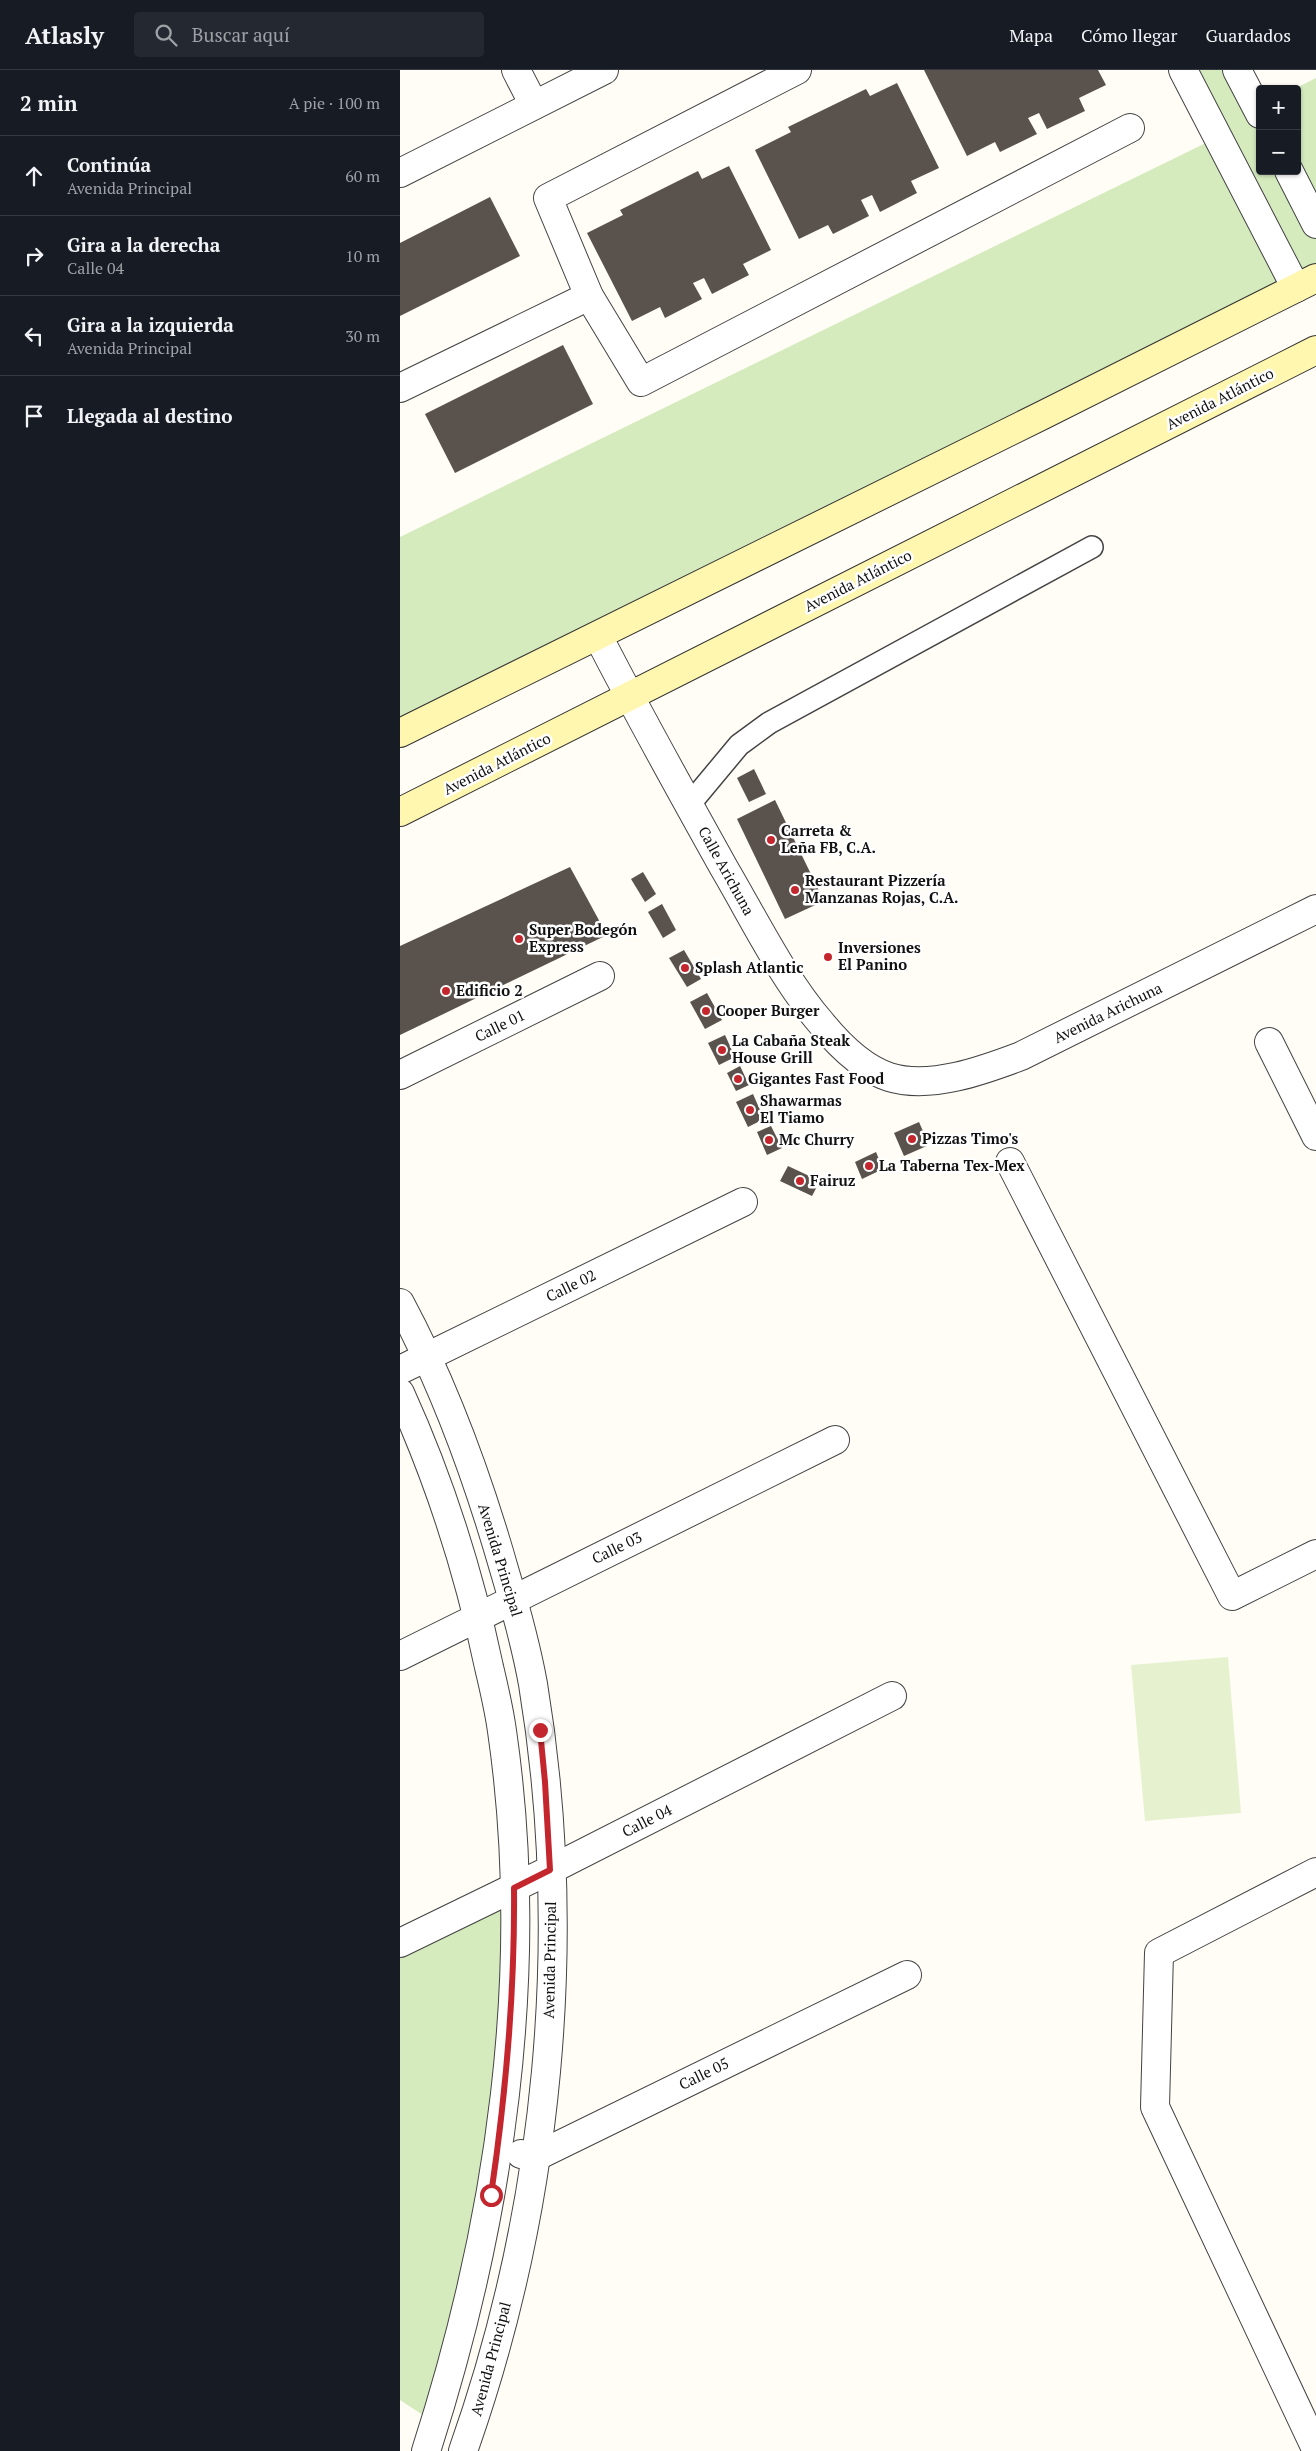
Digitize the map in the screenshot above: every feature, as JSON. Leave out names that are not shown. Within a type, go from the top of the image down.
[{"type":"main road","points":[[400,733],[1306,283]]},
{"type":"main road","name":"Avenida Atlántico","points":[[400,812],[1316,350]]},
{"type":"street","points":[[516,70],[534,105]]},
{"type":"street","points":[[400,173],[604,70]]},
{"type":"street","points":[[797,70],[548,198],[589,296],[641,382],[1130,128]]},
{"type":"street","points":[[1183,70],[1306,283]]},
{"type":"street","points":[[1237,70],[1256,106]]},
{"type":"street","points":[[1291,175],[1316,224]]},
{"type":"street","points":[[400,388],[589,296]]},
{"type":"street","name":"Calle Arichuna","points":[[598,636],[689,805],[756,924],[798,992],[821,1024],[848,1052],[870,1069],[890,1077]]},
{"type":"street","name":"Avenida Arichuna","points":[[890,1077],[910,1080],[938,1079],[979,1071],[1022,1056],[1316,909]]},
{"type":"street","name":"Calle 01","points":[[400,1075],[600,976]]},
{"type":"street","points":[[1269,1042],[1316,1136]]},
{"type":"street","points":[[1010,1162],[1232,1596],[1316,1554]]},
{"type":"street","name":"Calle 02","points":[[400,1370],[743,1202]]},
{"type":"street","name":"Avenida Principal","points":[[400,1304],[439,1385],[477,1484],[512,1599],[532,1680],[540,1730],[550,1870],[551,1993],[542,2112],[506,2307],[481,2400],[463,2451]]},
{"type":"street","points":[[400,1393],[438,1485],[460,1547],[478,1617],[502,1728],[514,1849],[514,1949],[509,2045],[491,2195],[465,2315],[445,2391],[426,2451]]},
{"type":"street","name":"Calle 03","points":[[400,1656],[835,1440]]},
{"type":"street","name":"Calle 04","points":[[400,1943],[550,1870],[892,1696]]},
{"type":"street","points":[[1316,1872],[1159,1952],[1155,2107],[1316,2449]]},
{"type":"street","name":"Calle 05","points":[[535,2157],[906,1974]]},
{"type":"street","points":[[497,2151],[535,2157]]},
{"type":"lane","points":[[689,805],[739,745],[769,723],[1092,547]]},
{"type":"green space","points":[[1183,70],[1237,70],[1256,98],[1256,175],[1301,175],[1301,86],[1316,78],[1316,278],[400,733],[400,537],[1218,137]]},
{"type":"green space","points":[[1228,1657],[1241,1813],[1145,1821],[1131,1665]]},
{"type":"green space","points":[[514,1888],[509,2045],[435,2423],[400,2400],[400,1943]]},
{"type":"building","points":[[924,70],[1098,70],[1106,85],[1079,98],[1085,111],[1047,129],[1039,113],[1028,118],[1037,134],[1000,152],[995,142],[967,156]]},
{"type":"building","points":[[897,83],[939,168],[911,181],[917,193],[880,212],[872,195],[861,200],[869,216],[833,234],[828,225],[799,239],[755,150],[791,132],[788,127],[866,89],[870,96]]},
{"type":"building","points":[[729,166],[771,250],[743,264],[749,275],[712,294],[704,278],[693,283],[702,299],[665,318],[660,307],[632,321],[587,233],[623,215],[620,210],[698,171],[702,179]]},
{"type":"building","points":[[490,197],[520,256],[400,316],[400,243]]},
{"type":"building","points":[[563,345],[593,404],[455,473],[425,414]]},
{"type":"building","points":[[754,769],[766,794],[749,802],[737,778]]},
{"type":"building","name":"Carreta & Leña FB, C.A.","points":[[775,800],[824,901],[785,919],[737,819]]},
{"type":"building","name":"Edificio 2","points":[[570,867],[607,935],[400,1035],[400,946]]},
{"type":"building","points":[[643,872],[656,894],[645,902],[631,879]]},
{"type":"building","points":[[662,904],[676,930],[663,938],[648,912]]},
{"type":"building","name":"Splash Atlantic","points":[[684,950],[701,979],[687,987],[669,958]]},
{"type":"building","name":"Cooper Burger","points":[[707,993],[722,1020],[705,1029],[690,1002]]},
{"type":"building","name":"La Cabaña Steak House Grill","points":[[725,1035],[735,1057],[719,1065],[708,1043]]},
{"type":"building","name":"Gigantes Fast Food","points":[[740,1066],[749,1085],[736,1091],[727,1073]]},
{"type":"building","name":"Shawarmas El Tiamo","points":[[753,1094],[764,1119],[748,1127],[736,1102]]},
{"type":"building","name":"Pizzas Timo's","points":[[919,1122],[929,1145],[904,1156],[894,1133]]},
{"type":"building","name":"Mc Churry","points":[[771,1126],[782,1148],[767,1155],[757,1132]]},
{"type":"building","name":"La Taberna Tex-Mex","points":[[876,1152],[883,1169],[862,1179],[855,1162]]},
{"type":"building","name":"Fairuz","points":[[788,1166],[820,1181],[812,1196],[780,1181]]},
{"type":"place","name":"Carreta & Leña FB, C.A.","points":[[771,840]]},
{"type":"place","name":"Restaurant Pizzería Manzanas Rojas, C.A.","points":[[795,890]]},
{"type":"place","name":"Super Bodegón Express","points":[[519,939]]},
{"type":"place","name":"Inversiones El Panino","points":[[828,957]]},
{"type":"place","name":"Splash Atlantic","points":[[685,968]]},
{"type":"place","name":"Edificio 2","points":[[446,991]]},
{"type":"place","name":"Cooper Burger","points":[[706,1011]]},
{"type":"place","name":"La Cabaña Steak House Grill","points":[[722,1050]]},
{"type":"place","name":"Gigantes Fast Food","points":[[738,1079]]},
{"type":"place","name":"Shawarmas El Tiamo","points":[[750,1110]]},
{"type":"place","name":"Pizzas Timo's","points":[[912,1139]]},
{"type":"place","name":"Mc Churry","points":[[769,1140]]},
{"type":"place","name":"La Taberna Tex-Mex","points":[[869,1166]]},
{"type":"place","name":"Fairuz","points":[[800,1181]]},
{"type":"route","points":[[491,2195],[502,2118],[509,2045],[514,1949],[514,1888],[550,1870],[540,1730]]}]
